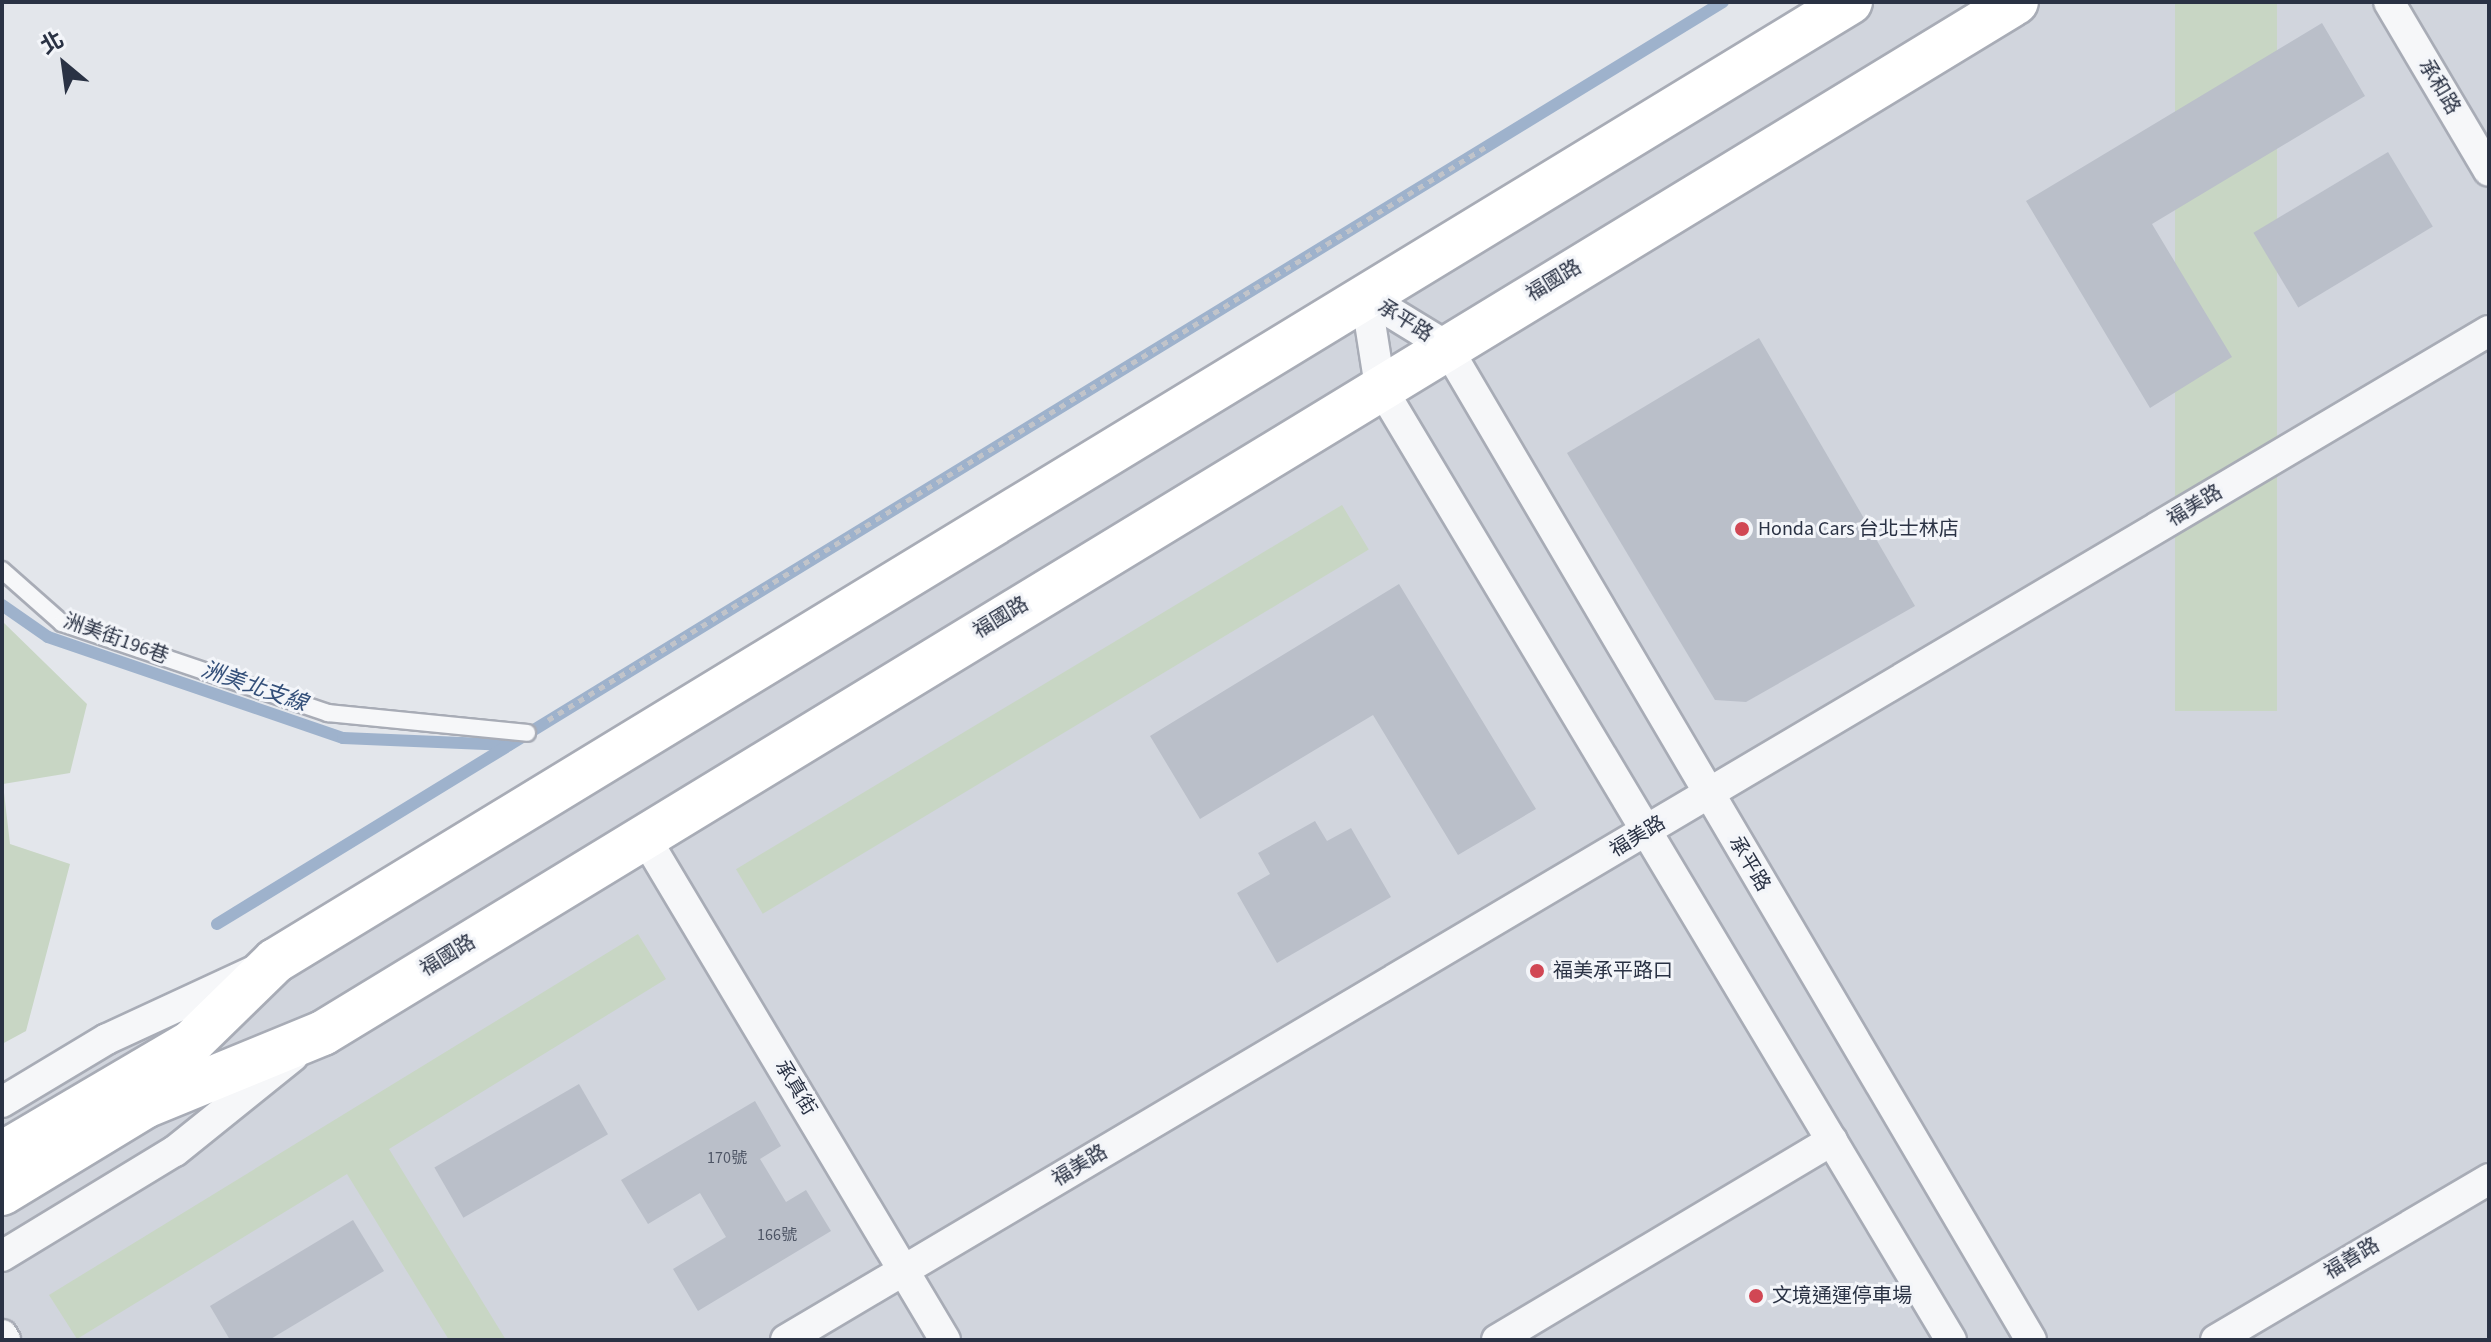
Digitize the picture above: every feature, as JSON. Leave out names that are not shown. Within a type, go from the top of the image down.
[{"type":"main road","points":[[2,1154],[192,1042],[275,961],[1850,2]]},
{"type":"main road","name":"福國路","points":[[323,1033],[1380,386],[2016,2]]},
{"type":"main road","points":[[2,1193],[145,1106],[323,1033]]},
{"type":"street","name":"承和路","points":[[2389,2],[2489,171]]},
{"type":"street","name":"承平路","points":[[1366,297],[1446,346],[2031,1340]]},
{"type":"street","name":"承平路","points":[[1366,297],[1380,386],[1951,1340]]},
{"type":"street","name":"福美路","points":[[786,1340],[2489,331]]},
{"type":"street","name":"承真街","points":[[644,836],[945,1340]]},
{"type":"street","points":[[2,1102],[107,1039],[275,961]]},
{"type":"street","name":"福國路","points":[[2,1256],[175,1151],[323,1033]]},
{"type":"street","points":[[1497,1340],[1832,1140]]},
{"type":"street","name":"福善路","points":[[2216,1340],[2489,1179]]},
{"type":"street","points":[[2,1335],[5,1340]]},
{"type":"lane","name":"洲美街196巷","points":[[2,570],[62,623],[328,713],[527,733]]},
{"type":"path","points":[[527,733],[1489,145]]},
{"type":"shaded area","points":[[1836,2],[2489,2],[2489,1340],[2,1340],[2,1109]]},
{"type":"green space","points":[[2175,2],[2277,2],[2277,711],[2175,711]]},
{"type":"green space","points":[[1342,505],[1369,550],[763,914],[736,869]]},
{"type":"green space","points":[[2,621],[87,704],[70,773],[3,784],[10,844],[70,864],[26,1031],[2,1044]]},
{"type":"green space","points":[[638,934],[666,979],[389,1149],[506,1340],[449,1340],[347,1174],[77,1339],[49,1295]]},
{"type":"building","points":[[2322,23],[2365,96],[2152,224],[2232,357],[2150,408],[2026,201]]},
{"type":"building","points":[[2388,152],[2433,227],[2298,307],[2253,233]]},
{"type":"building","name":"Honda Cars 台北士林店","points":[[1759,338],[1915,606],[1746,702],[1715,700],[1567,453]]},
{"type":"building","points":[[1399,584],[1536,809],[1458,855],[1373,715],[1200,819],[1150,736]]},
{"type":"building","points":[[1315,821],[1327,841],[1351,828],[1391,897],[1277,963],[1237,893],[1270,874],[1258,853]]},
{"type":"building","points":[[579,1084],[608,1134],[463,1218],[434,1168]]},
{"type":"building","points":[[755,1101],[781,1146],[760,1159],[786,1202],[806,1190],[831,1231],[698,1311],[673,1269],[726,1237],[700,1193],[648,1224],[621,1180]]},
{"type":"building","points":[[353,1220],[384,1271],[269,1340],[230,1340],[210,1306]]},
{"type":"waterway","points":[[217,924],[1723,2]]},
{"type":"waterway","name":"洲美北支線","points":[[2,605],[48,637],[343,738],[509,745]]},
{"type":"place","name":"Honda Cars 台北士林店","points":[[1742,529]]},
{"type":"place","name":"福美承平路口","points":[[1537,971]]},
{"type":"place","name":"文境通運停車場","points":[[1756,1296]]}]
